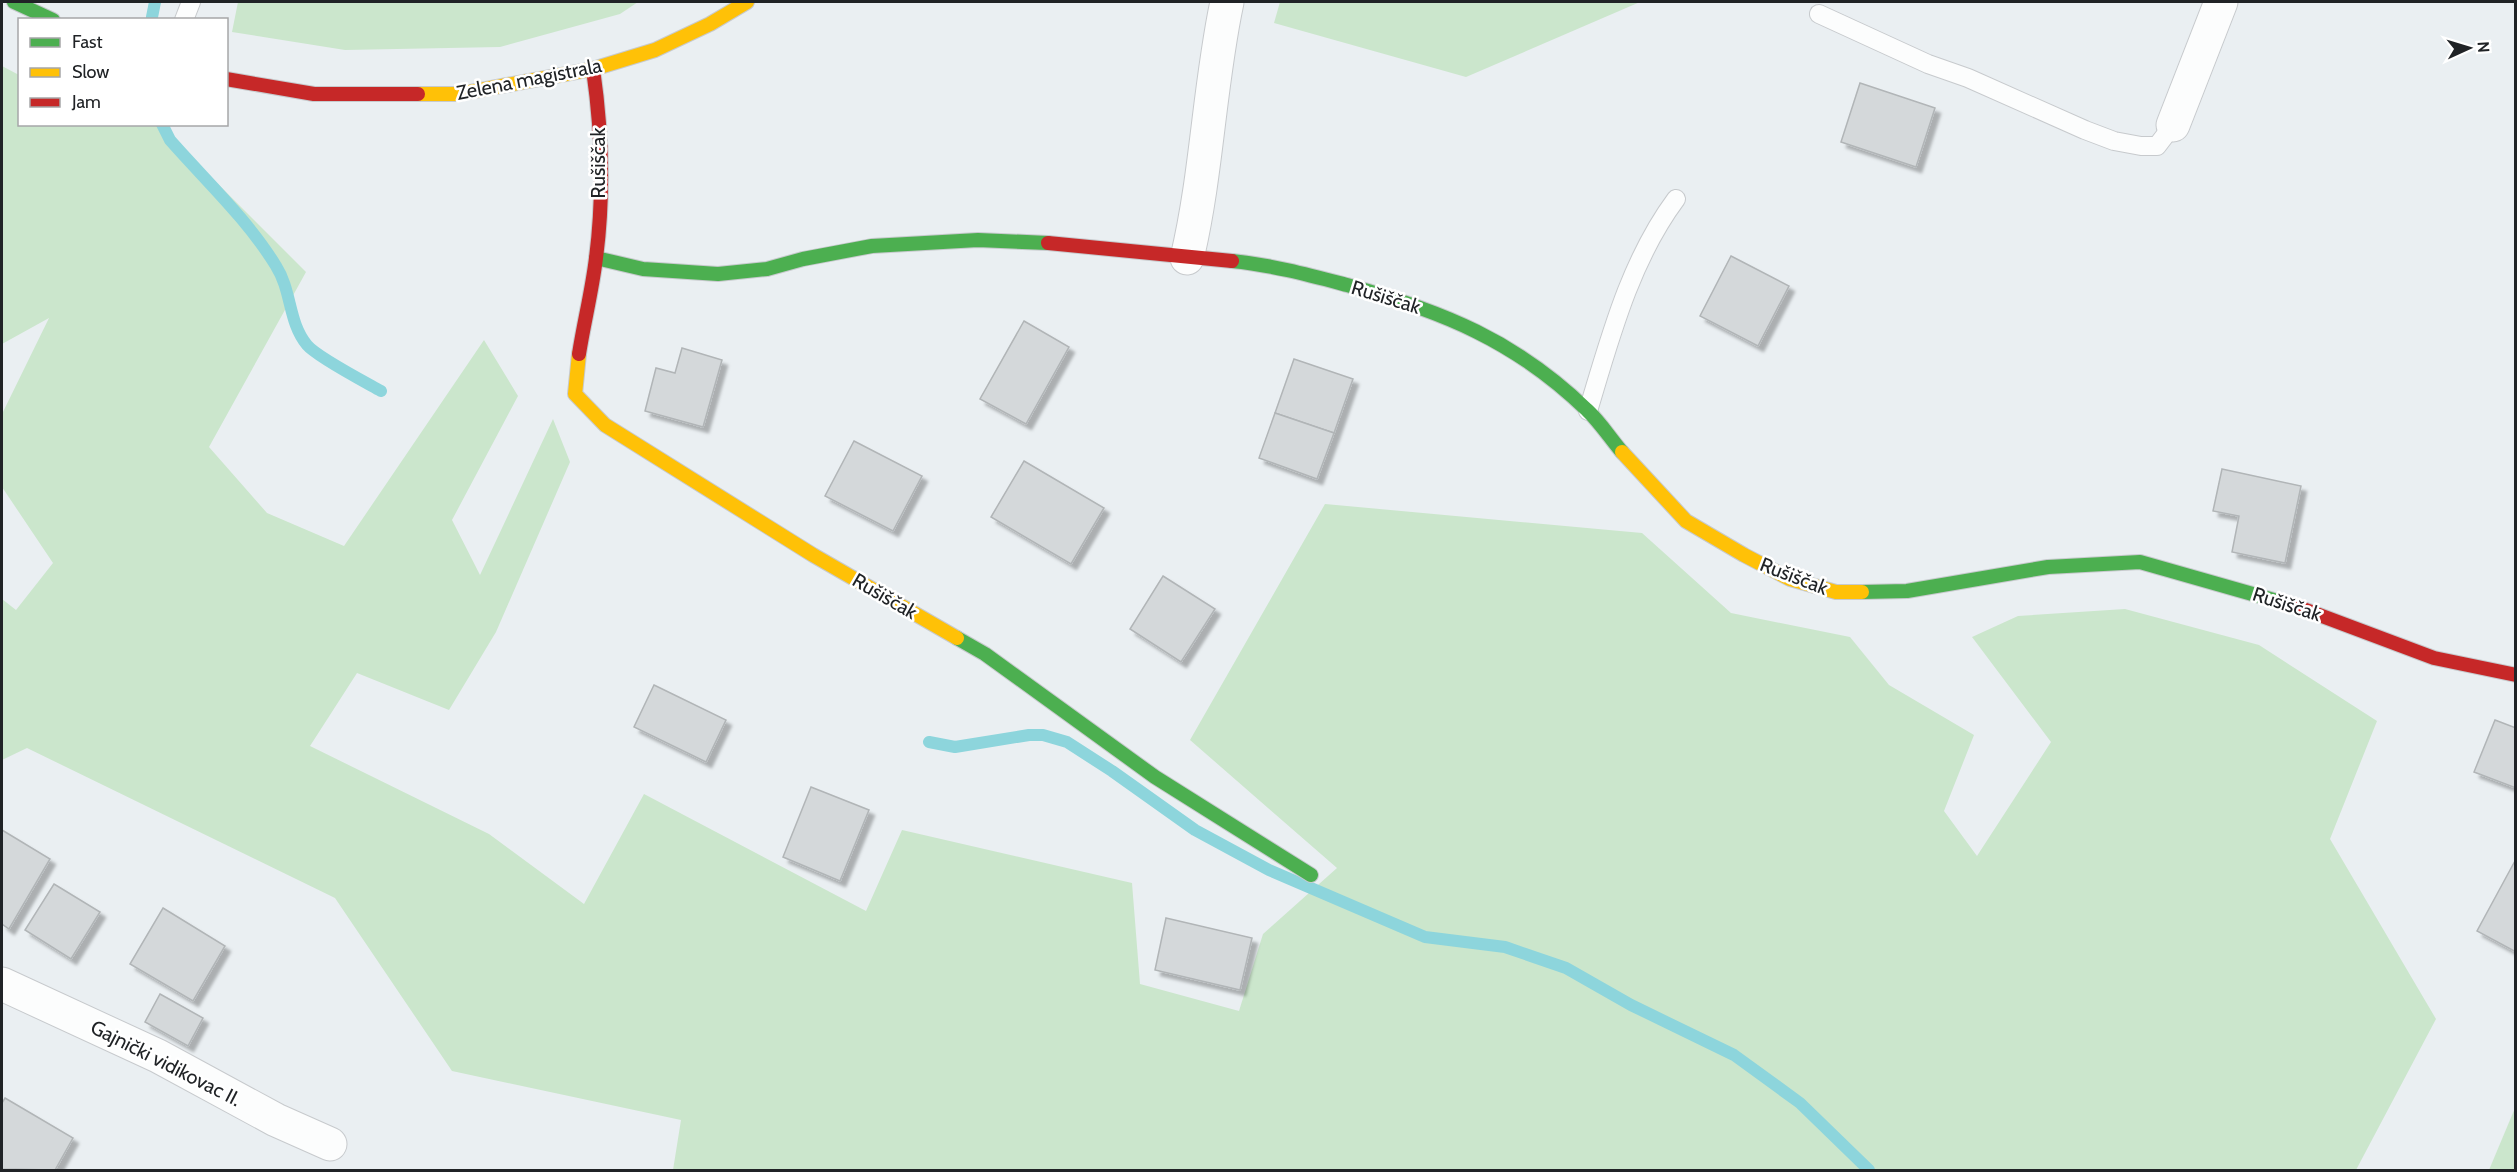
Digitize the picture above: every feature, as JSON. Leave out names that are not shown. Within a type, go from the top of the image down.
[{"type":"street","points":[[14,2],[49,18]]},
{"type":"street","name":"Zelena magistrala","points":[[228,79],[314,94],[459,94],[593,69],[655,50],[710,24],[747,2]]},
{"type":"street","points":[[1187,258],[1201,185],[1216,52],[1227,2]]},
{"type":"street","points":[[2173,125],[2221,2]]},
{"type":"street","name":"Rušiščak","points":[[593,69],[598,95],[600,164],[596,258],[576,368],[575,394],[605,425],[813,555],[985,654],[1155,777],[1311,875]]},
{"type":"street","name":"Rušiščak","points":[[596,258],[643,269],[718,274],[767,269],[803,259],[872,246],[978,240],[1045,243],[1271,265],[1391,297],[1454,319],[1510,348],[1554,381],[1588,411],[1641,475],[1686,521],[1790,579],[1836,592],[1907,591],[2048,567],[2140,562],[2283,601],[2434,658],[2516,675]]},
{"type":"street","name":"Gajnički vidikovac II.","points":[[2,984],[158,1056],[276,1120],[330,1144]]},
{"type":"lane","points":[[185,18],[191,2]]},
{"type":"lane","points":[[1819,14],[1929,64],[1968,78],[2114,141],[2141,146],[2157,146],[2173,125]]},
{"type":"lane","points":[[1588,411],[1631,280],[1657,225],[1676,199]]},
{"type":"green space","points":[[238,2],[638,2],[620,14],[500,47],[345,50],[232,32]]},
{"type":"green space","points":[[1280,2],[1640,2],[1466,77],[1274,23]]},
{"type":"green space","points":[[2,66],[18,74],[18,126],[160,126],[306,272],[209,447],[267,513],[344,546],[484,340],[518,396],[452,520],[480,575],[553,419],[570,462],[496,632],[449,710],[357,673],[310,746],[489,834],[584,904],[644,794],[866,911],[902,830],[1132,883],[1140,984],[1239,1011],[1263,934],[1337,868],[1190,740],[1325,504],[1642,533],[1731,613],[1850,637],[1889,685],[1974,735],[1944,811],[1977,856],[2051,742],[1972,637],[2018,616],[2125,609],[2259,645],[2377,721],[2330,839],[2436,1019],[2356,1170],[673,1170],[681,1120],[452,1071],[335,898],[27,748],[2,760],[2,599],[16,610],[53,563],[2,487],[2,414],[49,318],[2,344]]},
{"type":"green space","points":[[2515,1108],[2515,1170],[2489,1170]]},
{"type":"building","points":[[1860,83],[1935,108],[1916,167],[1841,142]]},
{"type":"building","points":[[1731,256],[1789,286],[1758,346],[1700,316]]},
{"type":"building","points":[[1024,321],[1069,347],[1026,424],[980,399]]},
{"type":"building","points":[[682,348],[722,360],[703,427],[645,411],[656,368],[675,373]]},
{"type":"building","points":[[1294,359],[1353,379],[1334,433],[1275,413]]},
{"type":"building","points":[[1275,413],[1334,433],[1317,479],[1259,458]]},
{"type":"building","points":[[854,441],[922,476],[893,531],[825,496]]},
{"type":"building","points":[[1024,461],[1104,508],[1071,564],[991,517]]},
{"type":"building","points":[[2222,469],[2301,486],[2285,563],[2232,552],[2239,516],[2213,511]]},
{"type":"building","points":[[1163,576],[1215,609],[1181,662],[1130,629]]},
{"type":"building","points":[[654,685],[726,720],[706,762],[634,727]]},
{"type":"building","points":[[2495,720],[2516,728],[2516,788],[2474,772]]},
{"type":"building","points":[[811,787],[869,810],[840,881],[783,857]]},
{"type":"building","points":[[2,830],[50,859],[9,929],[2,924]]},
{"type":"building","points":[[2516,859],[2516,952],[2477,931]]},
{"type":"building","points":[[54,884],[100,912],[71,959],[25,930]]},
{"type":"building","points":[[163,908],[225,946],[193,1001],[130,964]]},
{"type":"building","points":[[1166,918],[1252,938],[1240,990],[1155,970]]},
{"type":"building","points":[[160,994],[203,1018],[188,1046],[145,1022]]},
{"type":"building","points":[[5,1098],[73,1138],[55,1170],[2,1169],[2,1103]]},
{"type":"waterway","points":[[152,17],[155,2]]},
{"type":"waterway","points":[[163,126],[170,140],[240,217],[265,249],[281,276],[296,326],[307,345],[381,391]]},
{"type":"waterway","points":[[929,742],[955,747],[1029,735],[1043,735],[1067,742],[1195,830],[1269,870],[1425,937],[1505,947],[1566,968],[1631,1005],[1734,1055],[1800,1103],[1869,1170]]},
{"type":"traffic: fast","points":[[14,2],[49,18]]},
{"type":"traffic: fast","points":[[596,258],[643,269],[718,274],[767,269],[803,259],[872,246],[978,240],[1048,243]]},
{"type":"traffic: fast","points":[[1232,261],[1304,274],[1382,295],[1476,331],[1533,365],[1560,386],[1592,415],[1622,452]]},
{"type":"traffic: fast","points":[[1862,592],[1907,591],[2048,567],[2140,562],[2298,607]]},
{"type":"traffic: fast","points":[[957,638],[985,654],[1155,777],[1311,875]]},
{"type":"traffic: slow","points":[[418,94],[459,94],[593,69],[655,50],[710,24],[747,2]]},
{"type":"traffic: slow","points":[[579,354],[575,394],[605,425],[813,555],[957,638]]},
{"type":"traffic: slow","points":[[1622,452],[1686,521],[1744,555],[1790,579],[1836,592],[1862,592]]},
{"type":"traffic: jam","points":[[579,354],[599,235],[600,140],[593,69]]},
{"type":"traffic: jam","points":[[228,79],[314,94],[418,94]]},
{"type":"traffic: jam","points":[[1048,243],[1232,261]]},
{"type":"traffic: jam","points":[[2298,607],[2434,658],[2516,675]]}]
